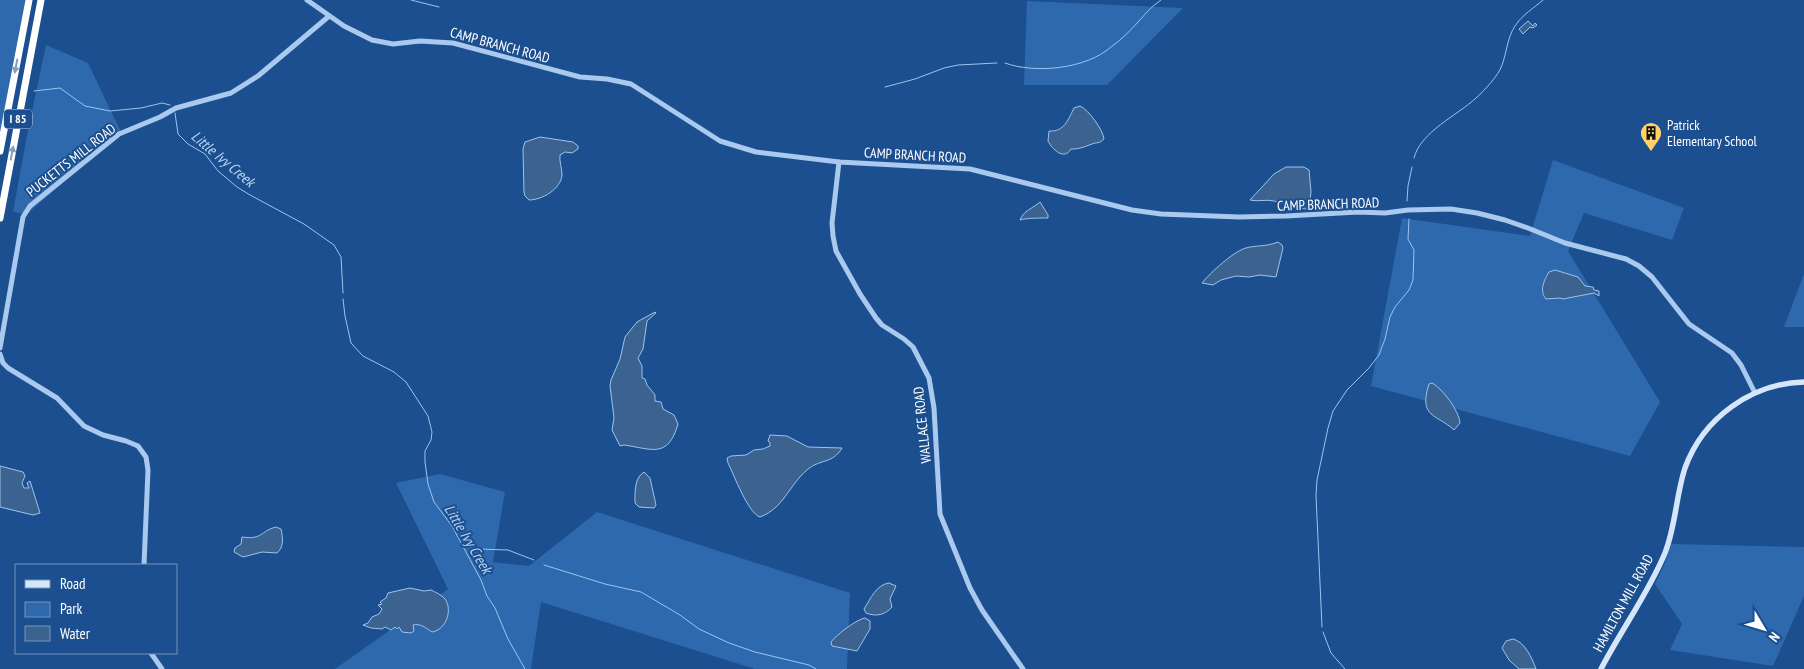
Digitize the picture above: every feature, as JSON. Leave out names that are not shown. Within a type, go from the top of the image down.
[{"type":"highway","name":"I 85","points":[[0,152],[29,0]]},
{"type":"highway","name":"I 85","points":[[0,218],[42,0]]},
{"type":"main road","name":"HAMILTON MILL ROAD","points":[[1601,669],[1661,562],[1670,535],[1685,468],[1695,447],[1716,419],[1744,398],[1788,382],[1804,382]]},
{"type":"street","name":"CAMP BRANCH ROAD","points":[[307,0],[328,16],[372,40],[393,44],[420,41],[453,43],[580,77],[607,79],[631,84],[720,141],[743,149],[839,162],[970,169],[1132,210],[1161,214],[1239,217],[1358,212],[1385,213],[1408,210],[1450,209],[1487,216],[1528,228],[1566,244],[1626,259],[1639,266],[1651,276],[1689,324],[1732,353],[1741,365],[1755,393]]},
{"type":"street","name":"PUCKETTS MILL ROAD","points":[[0,348],[23,217],[30,206],[119,134],[160,117],[176,108],[231,93],[258,76],[328,16]]},
{"type":"street","name":"WALLACE ROAD","points":[[839,162],[832,223],[832,236],[836,250],[860,294],[876,318],[913,347],[929,378],[934,408],[940,514],[970,588],[982,610],[1023,669]]},
{"type":"street","points":[[0,354],[3,363],[8,368],[56,398],[84,426],[103,435],[134,444],[142,450],[146,457],[148,470],[144,564]]},
{"type":"street","points":[[152,654],[162,669]]},
{"type":"green space","points":[[0,0],[25,0],[0,134]]},
{"type":"green space","points":[[1027,1],[1183,8],[1107,85],[1024,85]]},
{"type":"green space","points":[[46,45],[88,63],[121,132],[27,214],[13,212],[28,130]]},
{"type":"green space","points":[[1553,160],[1684,208],[1672,240],[1584,213],[1568,251],[1660,402],[1630,456],[1371,386],[1402,218],[1530,236]]},
{"type":"green space","points":[[1804,274],[1804,327],[1784,327]]},
{"type":"green space","points":[[440,474],[505,492],[493,562],[529,566],[597,512],[850,593],[847,669],[755,669],[541,602],[531,669],[335,669],[448,589],[396,483]]},
{"type":"green space","points":[[1671,544],[1804,547],[1804,596],[1773,666],[1670,650],[1682,624],[1655,584]]},
{"type":"water","points":[[1528,21],[1533,26],[1535,23],[1537,25],[1533,28],[1530,27],[1523,34],[1519,29]]},
{"type":"water","points":[[1080,106],[1095,121],[1104,139],[1082,148],[1071,149],[1062,154],[1052,147],[1048,141],[1049,131],[1058,130],[1062,127],[1074,108]]},
{"type":"water","points":[[540,137],[573,142],[578,146],[578,149],[572,153],[565,152],[560,155],[562,175],[555,189],[545,196],[529,200],[524,192],[523,149],[525,142]]},
{"type":"water","points":[[1286,167],[1304,167],[1309,170],[1311,192],[1309,209],[1271,200],[1250,200],[1274,174]]},
{"type":"water","points":[[1040,202],[1048,218],[1020,220],[1026,212]]},
{"type":"water","points":[[1278,242],[1283,248],[1276,277],[1260,275],[1249,277],[1236,276],[1221,280],[1213,285],[1202,283],[1235,253],[1250,247]]},
{"type":"water","points":[[1555,270],[1578,277],[1585,286],[1593,287],[1594,290],[1599,291],[1599,296],[1594,293],[1563,299],[1546,299],[1543,293],[1544,282],[1549,272]]},
{"type":"water","points":[[655,312],[647,321],[643,349],[638,358],[642,366],[642,378],[645,379],[655,395],[655,401],[661,402],[663,409],[674,415],[678,424],[674,435],[664,447],[651,449],[620,446],[612,430],[614,418],[611,380],[620,359],[625,337],[637,322]]},
{"type":"water","points":[[1432,383],[1445,395],[1457,413],[1460,423],[1454,430],[1431,414],[1428,409],[1426,395],[1429,384]]},
{"type":"water","points":[[770,435],[787,436],[808,447],[842,448],[834,457],[816,464],[807,470],[775,508],[760,517],[755,514],[746,501],[727,458],[746,455],[754,450],[770,446],[768,441]]},
{"type":"water","points":[[0,466],[23,472],[25,476],[22,483],[24,488],[29,488],[27,483],[30,481],[40,513],[33,515],[0,507]]},
{"type":"water","points":[[644,472],[650,478],[656,505],[654,508],[639,507],[635,503],[635,490],[638,478]]},
{"type":"water","points":[[276,527],[281,529],[282,539],[281,548],[277,553],[262,552],[243,557],[234,552],[235,548],[241,544],[242,537],[258,536]]},
{"type":"water","points":[[889,583],[896,586],[890,599],[892,607],[880,614],[866,613],[864,609],[874,593],[884,584]]},
{"type":"water","points":[[410,588],[424,591],[431,590],[445,599],[448,614],[441,628],[432,632],[421,625],[413,625],[414,631],[411,633],[402,632],[399,627],[391,630],[385,627],[382,629],[371,628],[363,625],[379,614],[382,609],[378,605],[382,604],[380,602],[386,598],[388,593]]},
{"type":"water","points":[[865,618],[870,621],[870,629],[857,651],[832,646],[831,642],[837,635],[852,624]]},
{"type":"water","points":[[1513,639],[1521,643],[1530,655],[1536,669],[1519,669],[1509,660],[1502,648],[1506,641]]},
{"type":"waterway","points":[[411,0],[439,7]]},
{"type":"waterway","points":[[1005,63],[1045,69],[1074,65],[1088,60],[1118,41],[1161,0]]},
{"type":"waterway","points":[[1414,158],[1424,140],[1432,132],[1479,95],[1491,83],[1504,60],[1510,35],[1515,26],[1543,0]]},
{"type":"waterway","points":[[885,87],[915,79],[944,68],[958,65],[997,63]]},
{"type":"waterway","name":"Little Ivy Creek","points":[[34,91],[60,88],[85,106],[110,111],[141,108],[162,103],[170,105]]},
{"type":"waterway","name":"Little Ivy Creek","points":[[175,113],[178,134],[188,144],[205,154],[218,171],[237,187],[304,224],[334,245],[341,257],[343,293]]},
{"type":"waterway","points":[[1407,201],[1412,167]]},
{"type":"waterway","points":[[1322,627],[1316,495],[1317,480],[1328,428],[1333,411],[1347,390],[1379,355],[1390,317],[1395,307],[1409,290],[1413,280],[1414,250],[1408,239],[1409,219]]},
{"type":"waterway","name":"Little Ivy Creek","points":[[343,299],[351,343],[363,356],[394,372],[406,382],[428,416],[432,432],[431,440],[425,451],[425,462],[428,484],[434,502],[452,526],[481,580],[487,596],[495,608],[508,639],[525,669]]},
{"type":"waterway","points":[[461,544],[478,549],[508,550],[534,560]]},
{"type":"waterway","points":[[544,565],[605,584],[641,592],[680,615],[699,629],[729,643],[755,652],[809,665],[816,669]]},
{"type":"waterway","points":[[1323,632],[1331,653],[1345,669]]},
{"type":"place","name":"Patrick Elementary School","points":[[1651,152]]}]
